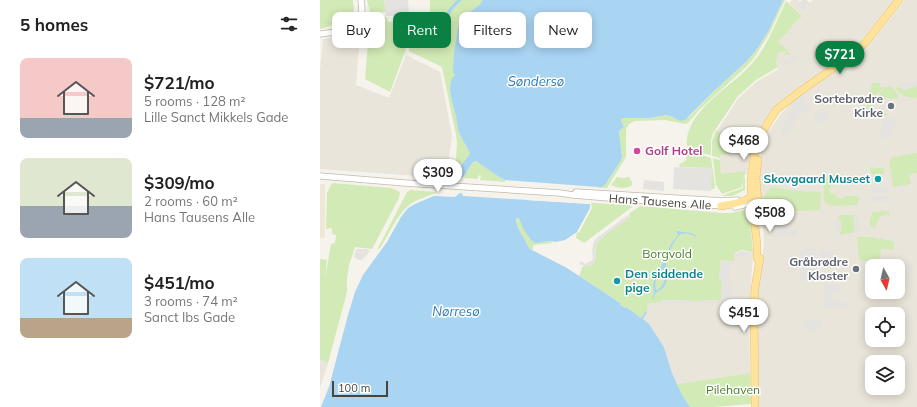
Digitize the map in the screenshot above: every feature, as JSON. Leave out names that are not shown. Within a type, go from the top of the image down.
[{"type":"main road","points":[[755,407],[754,305],[759,262],[757,258],[754,195],[751,179],[758,140],[777,109],[855,52],[865,43],[900,0]]},
{"type":"main road","points":[[721,206],[741,202],[754,195]]},
{"type":"street","points":[[320,34],[342,30],[356,24],[362,15],[361,0]]},
{"type":"street","name":"Hans Tausens Alle","points":[[320,176],[721,206]]},
{"type":"street","name":"Hans Tausens Alle","points":[[560,193],[587,192],[723,201],[733,201],[754,195]]},
{"type":"shaded area","points":[[384,0],[408,0],[409,12],[393,12],[393,16],[386,16]]},
{"type":"shaded area","points":[[792,0],[810,3],[812,0],[894,0],[858,44],[841,59],[776,104],[754,138],[747,174],[721,175],[717,131],[738,99],[745,92],[758,81],[779,69],[776,63],[778,42],[801,15],[789,3]]},
{"type":"shaded area","points":[[802,0],[806,0],[810,3],[803,11],[797,5]]},
{"type":"shaded area","points":[[905,0],[917,0],[917,407],[759,407],[756,309],[764,242],[759,181],[760,160],[763,145],[769,131],[780,115],[793,101],[862,54]]},
{"type":"shaded area","points":[[332,38],[332,48],[359,48],[356,85],[389,98],[406,55],[440,72],[452,136],[446,178],[320,169],[320,69],[323,39]]},
{"type":"shaded area","points":[[794,54],[797,59],[785,67],[782,64]]},
{"type":"shaded area","points":[[917,80],[917,85],[905,89],[898,85]]},
{"type":"shaded area","points":[[803,95],[805,103],[811,104],[809,111],[803,113],[801,112],[784,135],[782,134],[781,129],[794,107],[792,104]]},
{"type":"shaded area","points":[[816,110],[830,114],[826,123],[813,119]]},
{"type":"shaded area","points":[[895,118],[896,127],[890,131],[890,139],[880,137],[883,119]]},
{"type":"shaded area","points":[[745,140],[752,140],[748,160],[745,160]]},
{"type":"shaded area","points":[[674,167],[712,168],[711,191],[673,189]]},
{"type":"shaded area","points":[[644,180],[664,182],[664,191],[643,189]]},
{"type":"shaded area","points":[[320,184],[325,184],[325,238],[320,238]]},
{"type":"shaded area","points":[[872,187],[887,187],[888,193],[872,193]]},
{"type":"shaded area","points":[[888,196],[889,202],[872,202],[872,197]]},
{"type":"shaded area","points":[[767,211],[783,211],[781,228],[797,229],[797,236],[781,236],[777,231],[777,227],[766,226]]},
{"type":"shaded area","name":"Borgvold","points":[[628,215],[630,217],[599,240],[595,249],[596,260],[594,263],[589,266],[579,264],[581,261],[585,264],[593,259],[592,250],[594,241]]},
{"type":"shaded area","points":[[854,215],[859,215],[859,231],[854,232]]},
{"type":"shaded area","points":[[841,220],[842,231],[836,232],[835,221]]},
{"type":"shaded area","points":[[816,248],[820,279],[800,280],[800,254],[802,250]]},
{"type":"shaded area","points":[[367,249],[370,251],[362,260],[359,260],[354,256],[356,250]]},
{"type":"shaded area","points":[[833,250],[833,259],[820,260],[819,251]]},
{"type":"shaded area","points":[[740,251],[753,252],[753,255],[746,253],[742,257],[736,257],[736,254]]},
{"type":"shaded area","points":[[746,253],[753,255],[749,312],[750,373],[677,384],[664,346],[643,319],[647,312],[648,303],[721,303],[719,280],[721,260],[734,254]]},
{"type":"shaded area","points":[[721,262],[730,263],[729,285],[732,285],[731,300],[728,300],[728,303],[656,303],[661,302],[662,300],[699,302],[704,300],[721,300],[722,280],[719,280]]},
{"type":"shaded area","points":[[905,262],[913,265],[912,271],[907,271],[908,267],[905,267]]},
{"type":"shaded area","points":[[824,284],[840,284],[841,292],[831,293],[832,299],[837,299],[837,302],[848,302],[848,307],[845,307],[845,309],[825,307]]},
{"type":"shaded area","points":[[822,319],[820,329],[809,332],[804,323],[804,321],[808,320],[809,322],[809,320]]},
{"type":"shaded area","points":[[320,359],[328,363],[320,388]]},
{"type":"green space","points":[[320,0],[353,0],[354,12],[332,12],[332,25],[320,29]]},
{"type":"green space","points":[[367,0],[384,0],[386,12],[370,12]]},
{"type":"green space","points":[[430,0],[483,0],[470,12],[459,12],[459,48],[461,48],[450,92],[457,118],[459,133],[470,154],[461,166],[458,175],[456,160],[456,135],[442,67],[409,51],[409,48],[451,48],[451,12],[430,12]]},
{"type":"green space","points":[[783,0],[785,0],[769,34],[754,58],[699,110],[688,123],[685,124],[665,120],[635,121],[629,124],[626,129],[626,157],[607,188],[598,188],[605,185],[621,160],[622,157],[619,132],[624,126],[621,121],[622,118],[650,118],[666,115],[673,117],[689,117],[715,90],[746,62],[757,49],[768,32]]},
{"type":"green space","points":[[786,1],[802,16],[791,26],[792,27],[778,42],[791,54],[785,54],[786,51],[778,52],[776,63],[778,67],[756,80],[738,96],[713,133],[711,140],[711,155],[690,149],[687,144],[687,139],[695,119],[710,101],[745,71],[759,55]]},
{"type":"green space","points":[[385,17],[387,17],[388,22],[393,22],[393,48],[406,49],[390,92],[365,79],[368,48],[385,48]]},
{"type":"green space","points":[[872,83],[880,83],[880,87],[884,87],[875,97],[869,96]]},
{"type":"green space","points":[[917,86],[917,98],[905,96],[896,89],[899,87],[905,90]]},
{"type":"green space","points":[[885,87],[892,87],[898,95],[898,99],[877,97]]},
{"type":"green space","points":[[869,97],[874,98],[873,105],[875,110],[887,113],[887,115],[879,115],[866,110]]},
{"type":"green space","points":[[716,130],[729,139],[730,144],[743,143],[742,148],[730,149],[731,154],[720,155],[720,158],[712,156],[712,141]]},
{"type":"green space","points":[[686,150],[711,158],[715,186],[714,189],[711,189],[711,168],[680,167],[679,164],[686,160]]},
{"type":"green space","points":[[916,153],[917,173],[909,175],[911,184],[893,187],[889,161],[891,158]]},
{"type":"green space","points":[[713,158],[720,160],[721,174],[745,171],[742,187],[722,194],[716,185]]},
{"type":"green space","points":[[476,161],[505,180],[505,182],[480,180],[481,176],[479,175],[477,179],[464,178],[473,162]]},
{"type":"green space","points":[[870,167],[884,168],[884,174],[871,174]]},
{"type":"green space","points":[[830,174],[845,176],[855,181],[857,184],[845,184],[845,181],[838,181],[836,186],[831,185],[829,190],[831,194],[835,193],[838,198],[844,198],[844,196],[857,196],[858,198],[861,198],[858,200],[858,205],[832,206],[825,202],[825,179]]},
{"type":"green space","points":[[745,176],[745,190],[732,196],[722,196],[743,188]]},
{"type":"green space","points":[[617,177],[629,177],[632,185],[627,188],[622,188],[611,185]]},
{"type":"green space","points":[[332,183],[391,188],[400,192],[399,198],[372,249],[355,247],[349,265],[347,292],[328,363],[320,359],[320,259],[327,260],[325,279],[331,244],[335,243],[336,235],[332,234],[332,228],[326,229],[327,193]]},
{"type":"green space","points":[[771,187],[797,191],[821,192],[820,210],[798,211],[765,208],[764,196]]},
{"type":"green space","points":[[411,190],[437,192],[408,206],[396,220],[380,248],[377,250],[407,192]]},
{"type":"green space","points":[[591,203],[631,205],[632,207],[584,243],[576,238],[577,232],[590,208]]},
{"type":"green space","name":"Borgvold","points":[[640,206],[722,213],[732,213],[747,209],[749,211],[753,252],[741,250],[734,254],[734,261],[721,260],[719,280],[722,280],[721,300],[704,300],[699,302],[662,300],[661,302],[648,303],[647,312],[646,311],[641,318],[626,307],[625,308],[619,305],[620,303],[579,276],[583,266],[589,266],[595,261],[597,243],[630,217],[629,214]]},
{"type":"green space","points":[[889,211],[890,216],[886,214],[880,217],[874,229],[870,226],[870,217],[872,217],[872,212]]},
{"type":"green space","points":[[840,215],[854,215],[854,232],[856,232],[840,235],[839,231],[842,231],[841,220],[838,220]]},
{"type":"green space","points":[[517,218],[519,218],[540,242],[549,241],[552,243],[534,245],[533,250],[530,249],[519,230]]},
{"type":"green space","points":[[857,237],[870,237],[893,241],[894,250],[881,249],[880,259],[859,260]]},
{"type":"green space","name":"Pilehaven","points":[[750,373],[751,404],[690,407],[677,384]]},
{"type":"water","points":[[457,0],[462,0],[451,12],[447,12]]},
{"type":"water","name":"Søndersø","points":[[483,0],[783,0],[768,32],[757,49],[746,62],[685,120],[680,121],[666,115],[650,118],[622,118],[621,121],[624,126],[619,132],[622,157],[605,185],[602,187],[505,180],[476,161],[473,162],[462,178],[458,175],[461,166],[470,154],[459,132],[450,89],[451,80],[455,75],[453,72],[454,53],[458,28],[459,26],[459,48],[526,48],[526,12],[470,12]]},
{"type":"water","name":"Nørresø","points":[[462,193],[463,196],[590,204],[591,208],[577,232],[565,240],[536,243],[532,241],[524,230],[519,218],[517,218],[518,228],[530,249],[567,268],[641,318],[646,311],[647,312],[643,319],[649,324],[664,347],[672,373],[682,395],[690,407],[321,407],[329,387],[355,292],[363,275],[387,242],[401,217],[408,208],[434,196],[455,197]]},
{"type":"water","points":[[676,231],[691,233],[697,236],[683,233],[676,239],[666,261],[668,277],[665,285],[655,294],[652,302],[654,292],[653,285],[656,273],[661,267],[671,244],[678,235]],"holes":[[[663,269],[664,281],[660,288],[656,290],[656,278],[661,271]]]},
{"type":"pier","points":[[526,199],[591,203],[592,208],[579,233],[577,232],[590,208],[590,204]]},
{"type":"place","name":"Sortebrødre Kirke","points":[[891,106]]},
{"type":"place","name":"Golf Hotel","points":[[637,151]]},
{"type":"place","name":"Skovgaard Museet","points":[[878,179]]},
{"type":"place","name":"Gråbrødre Kloster","points":[[856,269]]},
{"type":"place","name":"Den siddende pige","points":[[617,281]]}]
